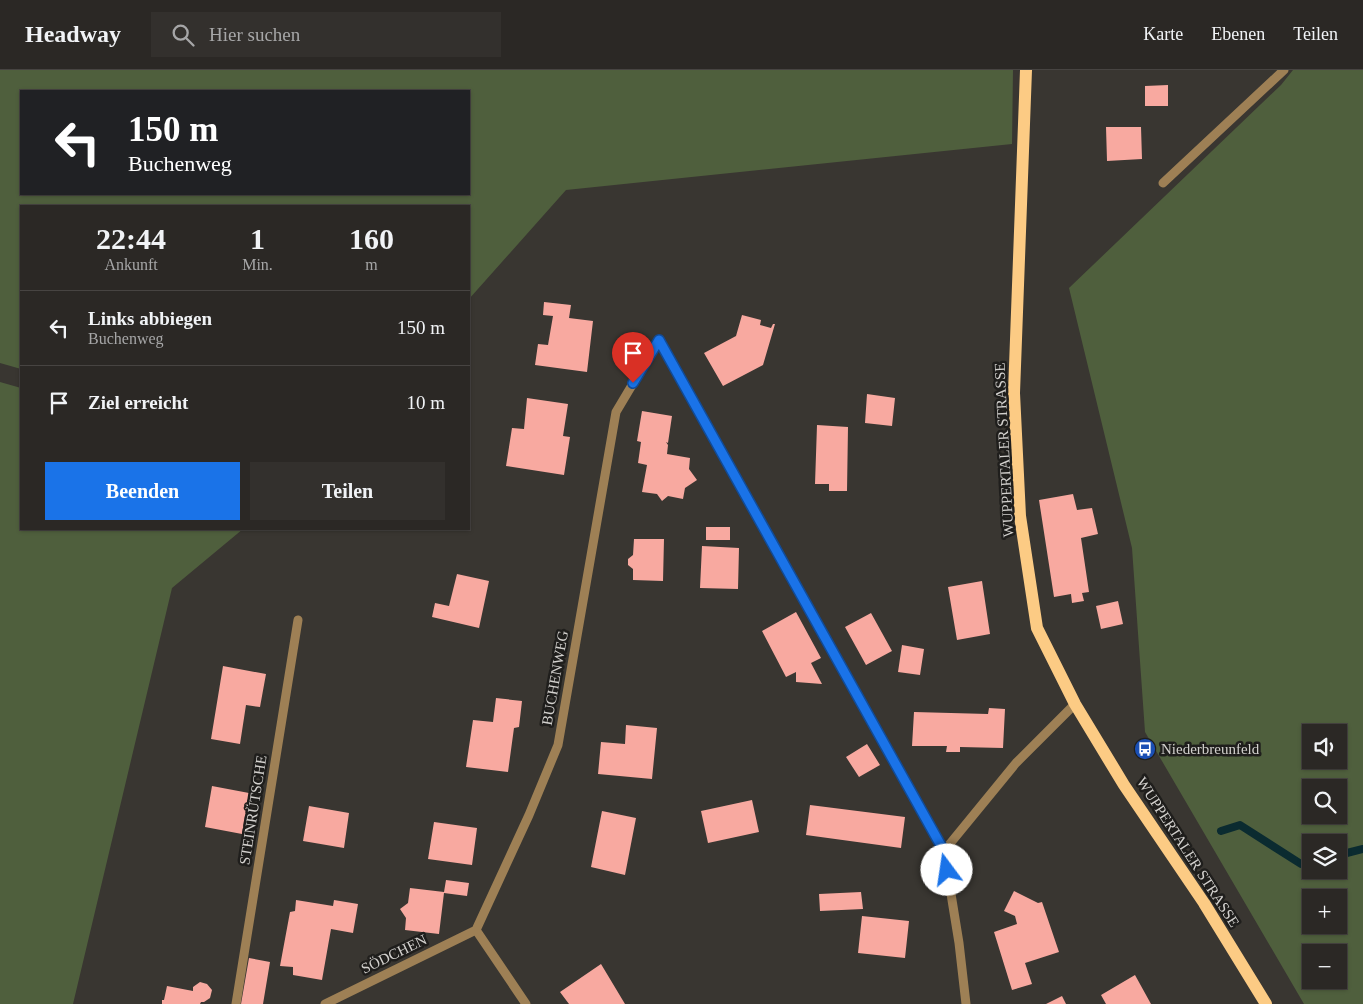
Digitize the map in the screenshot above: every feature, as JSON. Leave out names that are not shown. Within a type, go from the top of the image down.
[{"type":"main road","name":"WUPPERTALER STRASSE","points":[[1026,70],[1014,393],[1020,516],[1037,628],[1075,704],[1124,785],[1204,903],[1266,1004]]},
{"type":"street","points":[[1163,183],[1284,70]]},
{"type":"street","name":"BUCHENWEG","points":[[476,930],[529,815],[558,745],[616,412],[659,340],[944,851]]},
{"type":"street","name":"STEINRÜTSCHE","points":[[236,1004],[298,620]]},
{"type":"street","points":[[966,1004],[959,943],[944,851],[1016,763],[1075,704]]},
{"type":"street","points":[[476,930],[526,1004]]},
{"type":"street","name":"SÖDCHEN","points":[[325,1004],[476,930]]},
{"type":"green space","points":[[0,70],[1013,70],[1012,144],[566,190],[470,298],[470,205],[20,205],[20,369],[0,363]]},
{"type":"green space","points":[[1293,70],[1363,70],[1363,1004],[1304,1004],[1145,732],[1132,548],[1069,288],[1281,85]]},
{"type":"green space","points":[[0,382],[20,388],[20,530],[242,530],[172,588],[73,1004],[0,1004]]},
{"type":"building","points":[[1168,85],[1168,106],[1145,106],[1145,86]]},
{"type":"building","points":[[1106,127],[1141,127],[1142,159],[1107,161]]},
{"type":"building","points":[[544,302],[571,305],[569,318],[593,321],[587,372],[535,365],[538,344],[548,345],[553,316],[543,315]]},
{"type":"building","points":[[742,315],[761,320],[760,325],[771,328],[775,324],[763,365],[723,386],[704,353],[736,336]]},
{"type":"building","points":[[867,394],[895,398],[892,426],[865,423]]},
{"type":"building","points":[[527,398],[568,404],[563,436],[570,437],[564,475],[506,466],[512,428],[524,429]]},
{"type":"building","points":[[642,411],[672,416],[668,443],[666,442],[668,445],[667,454],[690,458],[689,469],[697,480],[685,488],[683,499],[668,496],[662,501],[657,494],[642,492],[647,465],[638,463],[641,442],[637,441]]},
{"type":"building","points":[[817,425],[848,427],[847,491],[829,491],[829,484],[815,484]]},
{"type":"building","points":[[1073,494],[1077,510],[1092,508],[1098,534],[1081,538],[1089,592],[1082,593],[1084,601],[1072,603],[1071,594],[1054,597],[1039,500]]},
{"type":"building","points":[[706,527],[730,527],[730,540],[706,540]]},
{"type":"building","points":[[634,539],[664,539],[663,581],[633,580],[633,569],[628,565],[628,559],[633,555]]},
{"type":"building","points":[[702,546],[739,548],[738,589],[700,588]]},
{"type":"building","points":[[457,574],[489,581],[479,628],[432,617],[435,603],[449,606]]},
{"type":"building","points":[[982,581],[990,634],[957,640],[948,587]]},
{"type":"building","points":[[1118,601],[1123,624],[1101,629],[1096,606]]},
{"type":"building","points":[[796,612],[821,658],[811,663],[822,684],[796,682],[796,672],[786,677],[762,631]]},
{"type":"building","points":[[871,613],[892,651],[866,665],[845,627]]},
{"type":"building","points":[[902,645],[924,649],[920,675],[898,672]]},
{"type":"building","points":[[223,666],[266,674],[260,707],[246,705],[240,744],[211,739]]},
{"type":"building","points":[[496,698],[522,701],[519,727],[514,728],[508,772],[466,767],[473,720],[493,722]]},
{"type":"building","points":[[989,708],[1005,709],[1003,748],[960,747],[960,752],[946,752],[947,746],[912,746],[914,712],[988,714]]},
{"type":"building","points":[[626,725],[657,728],[652,779],[598,774],[601,742],[625,744]]},
{"type":"building","points":[[867,744],[880,765],[859,777],[846,757]]},
{"type":"building","points":[[212,786],[249,793],[242,834],[205,827]]},
{"type":"building","points":[[752,800],[759,832],[708,843],[701,811]]},
{"type":"building","points":[[810,805],[905,817],[901,848],[806,835]]},
{"type":"building","points":[[309,806],[349,813],[344,848],[303,841]]},
{"type":"building","points":[[602,811],[636,818],[625,875],[591,867]]},
{"type":"building","points":[[434,822],[477,828],[472,865],[428,859]]},
{"type":"building","points":[[446,880],[469,883],[467,896],[444,893],[439,934],[405,930],[406,918],[400,909],[408,903],[410,888],[444,892]]},
{"type":"building","points":[[1014,891],[1038,903],[1042,902],[1059,952],[1025,963],[1032,984],[1012,990],[994,932],[1017,924],[1015,916],[1004,911]]},
{"type":"building","points":[[861,892],[863,909],[820,911],[819,894]]},
{"type":"building","points":[[296,900],[333,906],[334,900],[358,904],[353,933],[331,929],[322,980],[293,975],[293,967],[280,966],[290,912],[295,911]]},
{"type":"building","points":[[862,916],[909,921],[905,958],[858,953]]},
{"type":"building","points":[[249,958],[270,962],[263,1004],[241,1004]]},
{"type":"building","points":[[601,964],[625,1004],[569,1004],[560,992]]},
{"type":"building","points":[[1135,975],[1151,1004],[1106,1004],[1101,995]]},
{"type":"building","points":[[200,982],[207,984],[212,990],[210,998],[204,1002],[200,1004],[162,1004],[167,986],[193,991],[193,987]]},
{"type":"building","points":[[1062,996],[1066,1004],[1046,1004]]},
{"type":"waterway","points":[[1221,831],[1240,825],[1302,864]]},
{"type":"waterway","points":[[1347,853],[1363,849]]},
{"type":"place","name":"Niederbreunfeld","points":[[1145,749]]},
{"type":"route","points":[[633,383],[659,340],[944,851],[947,870]]}]
